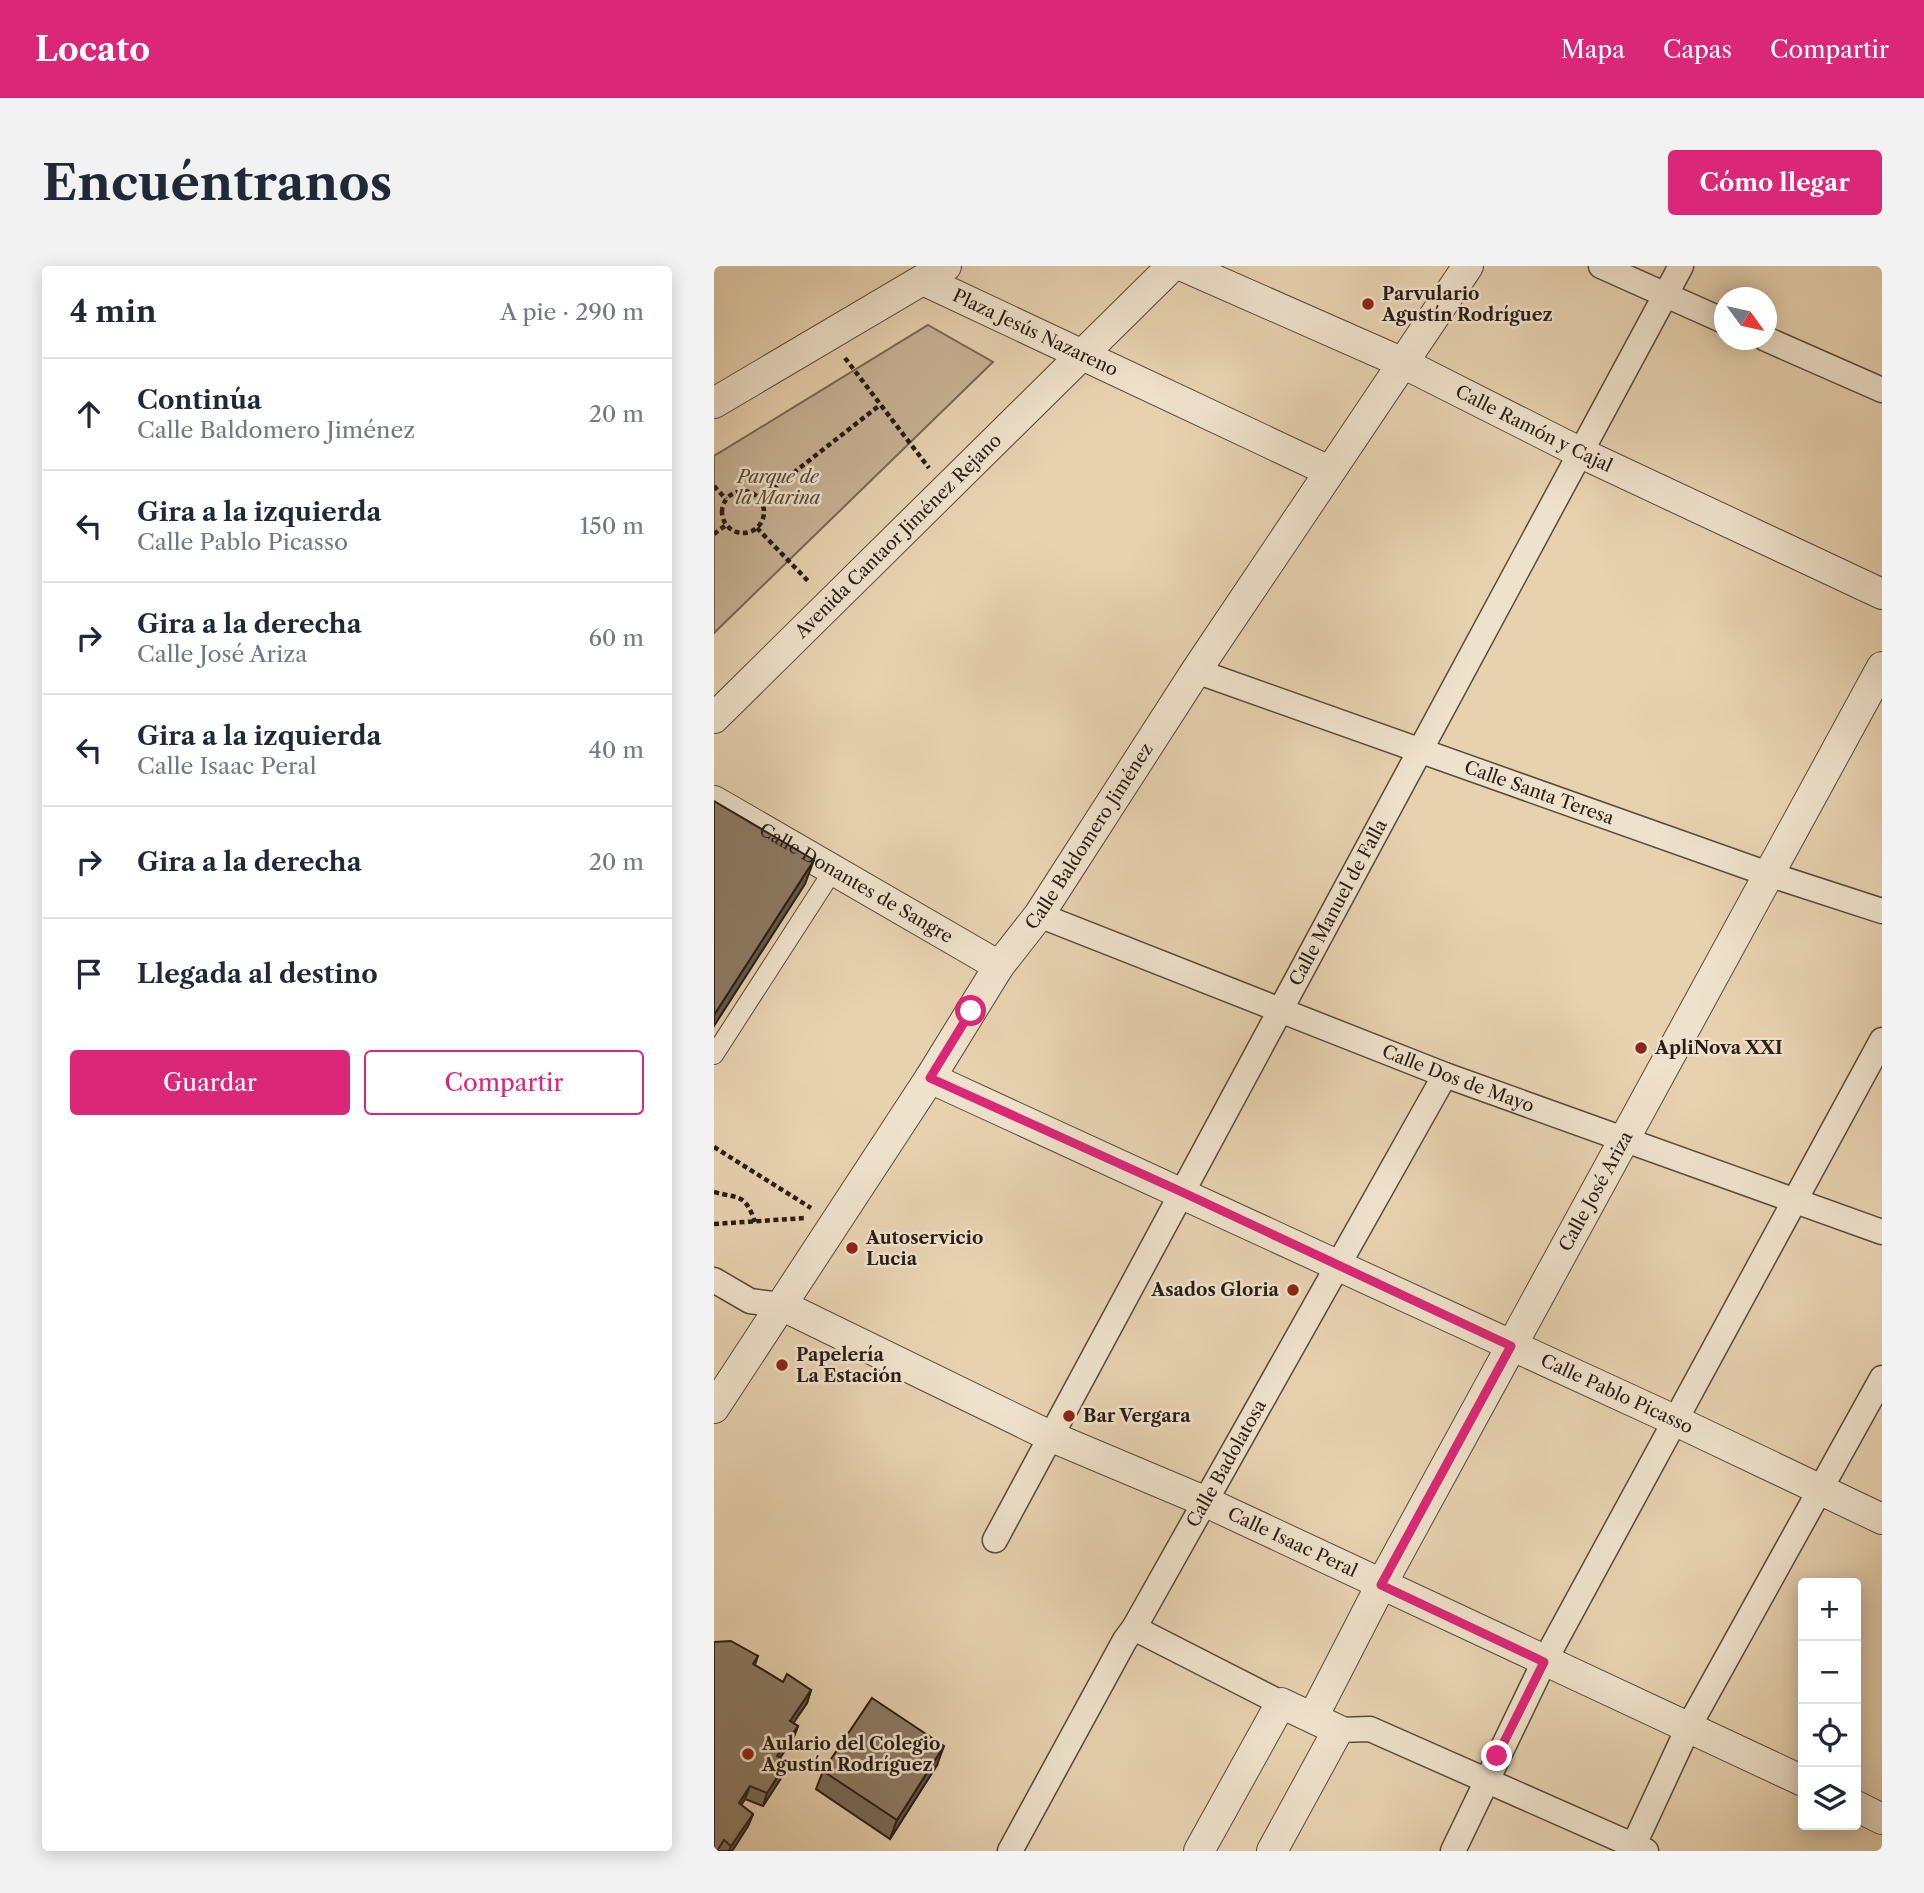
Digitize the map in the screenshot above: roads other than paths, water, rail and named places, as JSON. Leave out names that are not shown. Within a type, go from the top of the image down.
[{"type":"street","name":"Avenida Cantaor Jiménez Rejano","points":[[714,718],[1172,266]]},
{"type":"street","name":"Calle Ramón y Cajal","points":[[1184,266],[1403,363],[1581,453],[1882,594]]},
{"type":"street","name":"Calle Baldomero Jiménez","points":[[714,1408],[781,1305],[822,1224],[930,1078],[999,966],[1039,915],[1196,671],[1468,266]]},
{"type":"street","points":[[1601,266],[1714,317]]},
{"type":"street","name":"Calle Manuel de Falla","points":[[995,1540],[1681,266]]},
{"type":"street","name":"Plaza Jesús Nazareno","points":[[714,403],[935,273],[1083,355],[1329,471]]},
{"type":"street","points":[[1777,344],[1882,390]]},
{"type":"street","name":"Calle José Ariza","points":[[1272,1851],[1381,1585],[1882,667]]},
{"type":"street","name":"Calle Santa Teresa","points":[[1196,671],[1769,874],[1882,911]]},
{"type":"street","name":"Calle Donantes de Sangre","points":[[714,801],[999,966]]},
{"type":"street","points":[[714,1055],[834,869]]},
{"type":"street","name":"Calle Dos de Mayo","points":[[1039,915],[1445,1075],[1882,1232]]},
{"type":"street","points":[[1453,1851],[1544,1662],[1882,1040]]},
{"type":"street","name":"Calle Badolatosa","points":[[1010,1851],[1125,1640],[1135,1628],[1445,1075]]},
{"type":"street","name":"Calle Pablo Picasso","points":[[930,1078],[1182,1192],[1337,1267],[1674,1420],[1882,1519]]},
{"type":"street","points":[[714,1280],[750,1301],[781,1305]]},
{"type":"street","name":"Calle Isaac Peral","points":[[781,1305],[1052,1437],[1204,1502],[1798,1779]]},
{"type":"street","points":[[1135,1628],[1325,1724],[1370,1729],[1637,1849],[1689,1726],[1882,1378]]},
{"type":"street","points":[[1199,1851],[1281,1703]]},
{"type":"street","points":[[1861,1808],[1882,1819]]},
{"type":"place","name":"Parvulario Agustín Rodríguez","points":[[1368,304]]},
{"type":"place","name":"ApliNova XXI","points":[[1641,1048]]},
{"type":"place","name":"Autoservicio Lucia","points":[[852,1248]]},
{"type":"place","name":"Asados Gloria","points":[[1293,1290]]},
{"type":"place","name":"Papelería La Estación","points":[[782,1365]]},
{"type":"place","name":"Bar Vergara","points":[[1069,1416]]},
{"type":"place","name":"Aulario del Colegio Agustín Rodríguez","points":[[748,1754]]},
{"type":"park label","name":"Parque de la Marina","points":[[778,487]]}]
